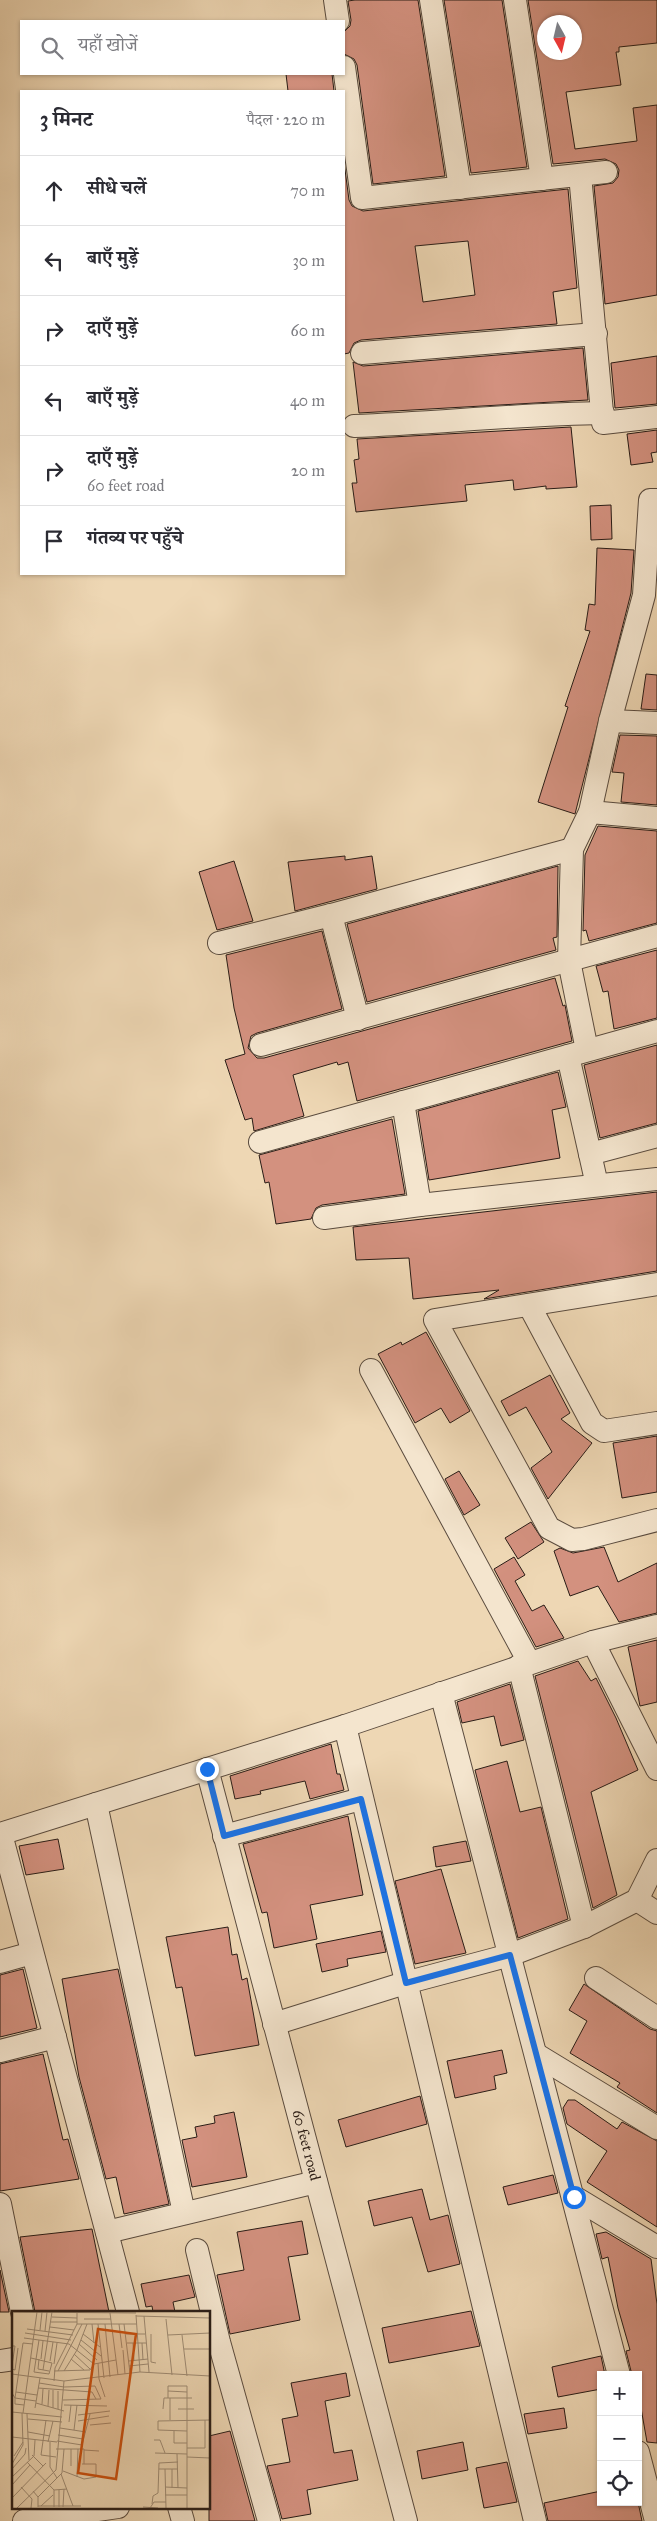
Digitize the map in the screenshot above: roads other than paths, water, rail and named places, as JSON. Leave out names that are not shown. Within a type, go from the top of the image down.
[{"type":"street","points":[[335,0],[338,20]]},
{"type":"street","points":[[431,0],[460,188]]},
{"type":"street","points":[[515,0],[542,179]]},
{"type":"street","points":[[345,74],[362,198],[606,172]]},
{"type":"street","points":[[580,175],[603,423],[657,417]]},
{"type":"street","points":[[362,353],[596,334]]},
{"type":"street","points":[[354,426],[432,423],[540,414],[603,413]]},
{"type":"street","points":[[597,1185],[590,1154],[577,1053],[569,961],[572,849],[590,812],[610,721],[651,595],[650,500],[657,500]]},
{"type":"street","points":[[610,721],[657,723]]},
{"type":"street","points":[[590,812],[657,818]]},
{"type":"street","points":[[219,943],[331,915],[572,849]]},
{"type":"street","points":[[331,915],[358,1019]]},
{"type":"street","points":[[261,1045],[657,936]]},
{"type":"street","points":[[260,1142],[657,1031]]},
{"type":"street","points":[[403,1102],[420,1205]]},
{"type":"street","points":[[590,1154],[657,1136]]},
{"type":"street","points":[[324,1218],[420,1205],[657,1179]]},
{"type":"street","points":[[657,1284],[435,1320],[549,1528],[572,1540],[583,1539],[657,1520]]},
{"type":"street","points":[[529,1305],[592,1423],[604,1431],[657,1423]]},
{"type":"street","points":[[371,1370],[524,1664],[584,1927]]},
{"type":"street","points":[[128,2311],[0,1834],[345,1726],[593,1642],[657,1626]]},
{"type":"street","points":[[593,1642],[657,1769]]},
{"type":"street","points":[[441,1693],[618,2371]]},
{"type":"street","points":[[345,1726],[535,2521]]},
{"type":"street","name":"60 feet road","points":[[207,1769],[406,2521]]},
{"type":"street","points":[[224,1836],[361,1799]]},
{"type":"street","points":[[96,1804],[184,2213]]},
{"type":"street","points":[[274,2024],[406,1983],[510,1955],[584,1927],[637,1900],[657,1860]]},
{"type":"street","points":[[637,1900],[657,1913]]},
{"type":"street","points":[[0,1962],[32,1953]]},
{"type":"street","points":[[596,1978],[657,2018]]},
{"type":"street","points":[[0,2052],[55,2037]]},
{"type":"street","points":[[537,2055],[657,2128]]},
{"type":"street","points":[[107,2232],[316,2182]]},
{"type":"street","points":[[574,2197],[657,2247]]},
{"type":"street","points":[[0,2204],[22,2311]]},
{"type":"street","points":[[197,2250],[269,2521]]},
{"type":"street","points":[[640,2461],[656,2521]]},
{"type":"street","points":[[24,2521],[111,2508]]},
{"type":"street","points":[[179,2508],[183,2521]]}]
